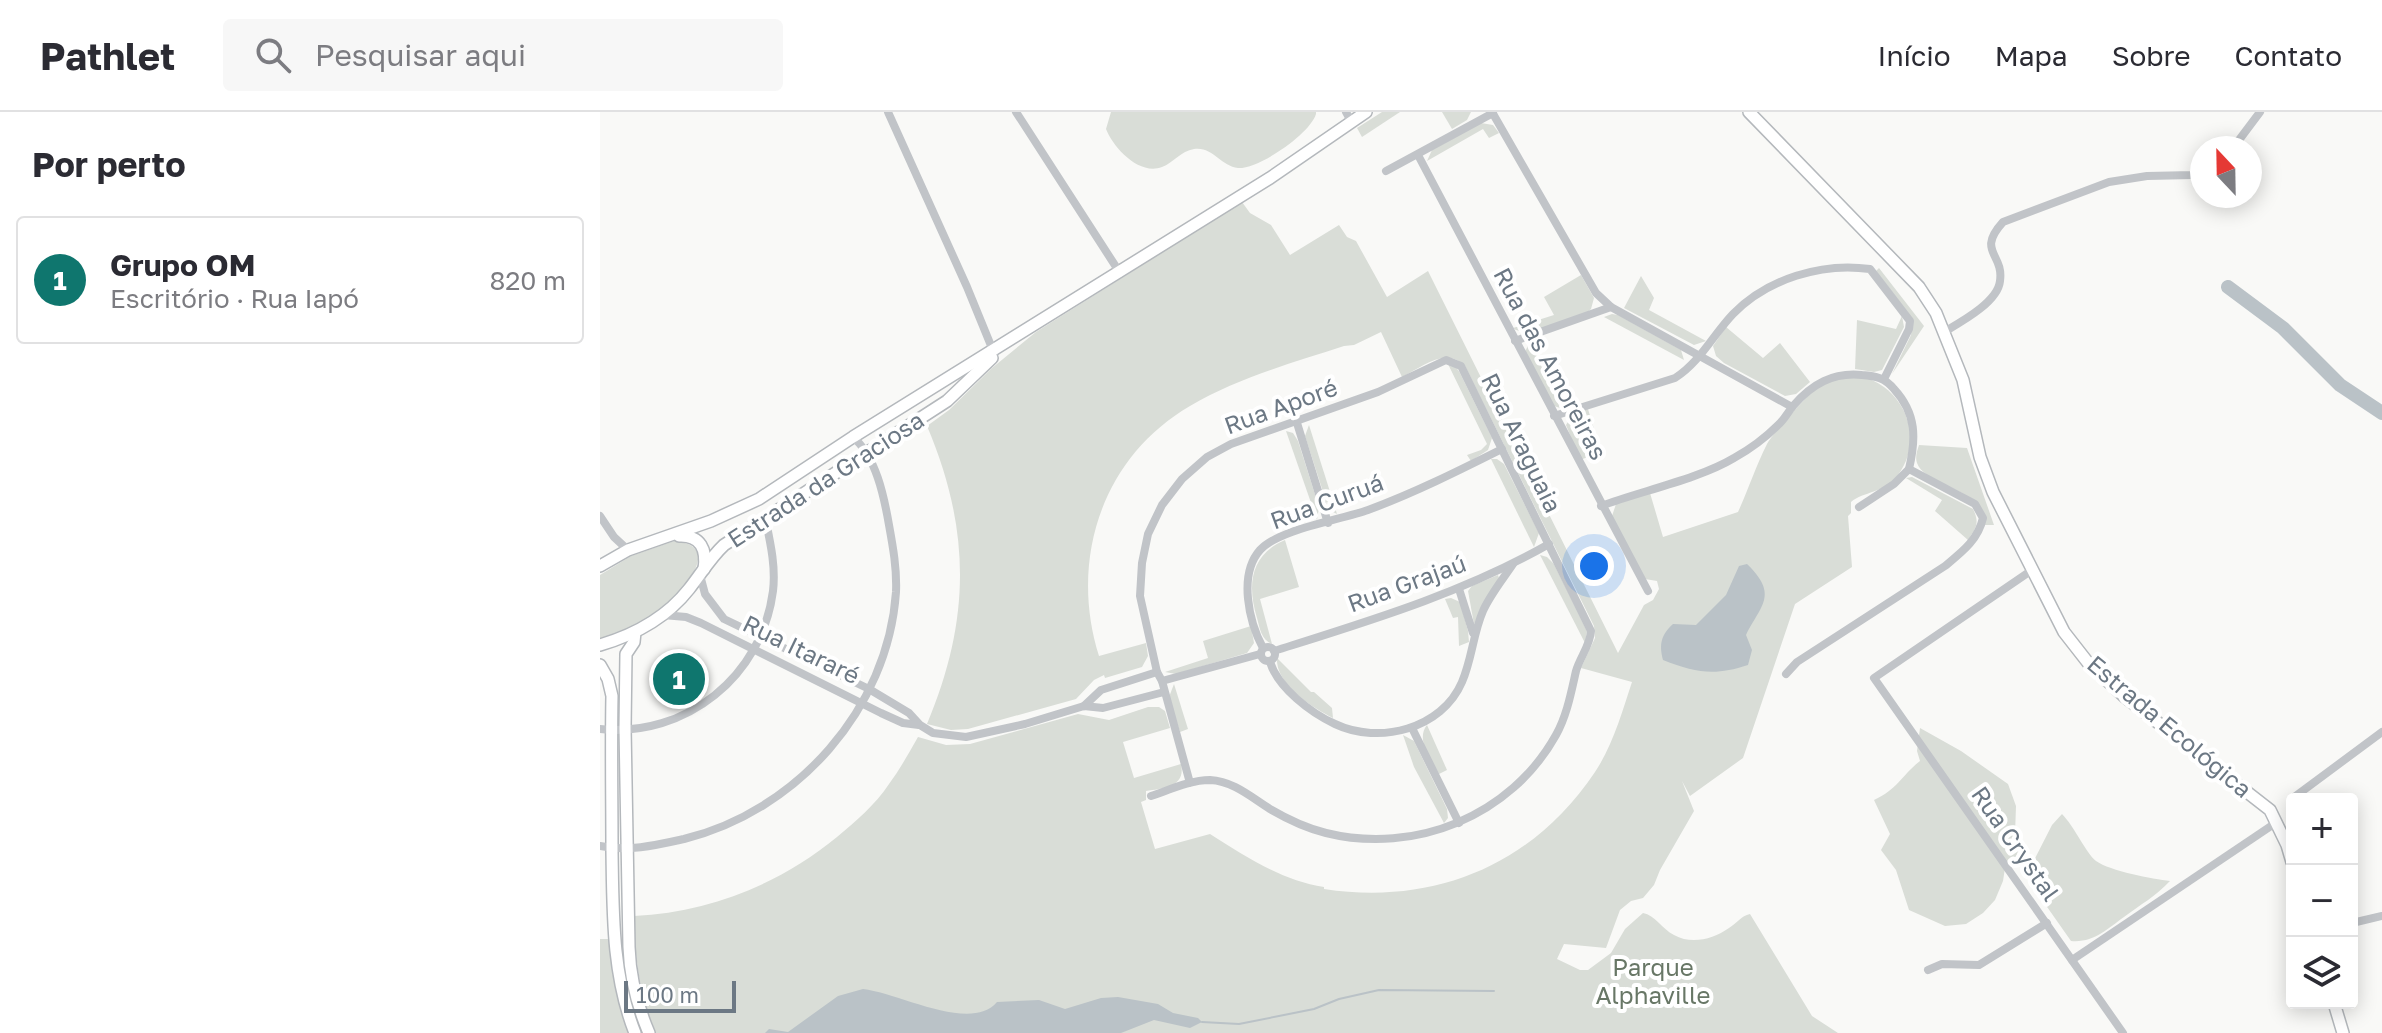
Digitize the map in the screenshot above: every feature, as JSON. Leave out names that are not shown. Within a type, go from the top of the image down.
[{"type":"street","points":[[888,112],[994,353]]},
{"type":"street","points":[[1016,112],[1120,273]]},
{"type":"street","name":"Estrada da Graciosa","points":[[601,564],[628,550],[748,504],[994,353],[1120,273],[1349,118],[1366,112]]},
{"type":"street","name":"Estrada Ecológica","points":[[1749,112],[1919,287],[1944,332],[1963,380],[1988,480],[2064,632],[2089,664],[2153,720],[2270,810],[2286,846]]},
{"type":"street","points":[[2242,136],[2260,112]]},
{"type":"street","points":[[1386,171],[1482,115],[1492,113],[1596,293],[1611,307],[1792,407]]},
{"type":"street","name":"Rua das Amoreiras","points":[[1418,155],[1648,591]]},
{"type":"street","points":[[1944,332],[1973,316],[1996,292],[2000,273],[1990,242],[2003,222],[2109,182],[2147,176],[2190,175]]},
{"type":"street","points":[[1554,416],[1675,378],[1701,355],[1735,312],[1761,292],[1784,280],[1812,272],[1854,267],[1870,269],[1910,321],[1884,379]]},
{"type":"street","points":[[1515,341],[1611,307]]},
{"type":"street","name":"Estrada da Graciosa","points":[[600,645],[635,632],[663,615],[688,591],[714,554],[765,517],[947,401],[994,353]]},
{"type":"street","name":"Rua Aporé","points":[[1190,783],[1159,677],[1140,596],[1148,534],[1162,505],[1182,479],[1207,457],[1231,444],[1378,392],[1446,360],[1456,362]]},
{"type":"street","name":"Rua Araguaia","points":[[1190,783],[1207,780],[1224,782],[1299,824],[1353,838],[1391,839],[1459,823],[1501,799],[1528,773],[1555,736],[1565,714],[1577,668],[1590,642],[1591,631],[1461,366],[1456,362]]},
{"type":"street","points":[[1601,506],[1732,460],[1782,423],[1792,407],[1824,379],[1848,373],[1884,379],[1904,401],[1913,419],[1914,445],[1909,469],[1894,484],[1859,507]]},
{"type":"street","points":[[1297,423],[1328,523]]},
{"type":"street","points":[[606,847],[627,849],[702,834],[765,805],[823,757],[862,703],[889,635],[896,592],[895,557],[886,508],[868,453],[853,437]]},
{"type":"street","name":"Rua Curuá","points":[[1262,651],[1246,583],[1250,566],[1260,550],[1285,534],[1328,523],[1420,489],[1502,449]]},
{"type":"street","points":[[1786,674],[1797,662],[1945,566],[1965,551],[1980,532],[1983,518],[1975,504],[1909,469]]},
{"type":"street","points":[[600,516],[614,537],[628,550]]},
{"type":"street","points":[[606,730],[645,728],[671,721],[701,707],[725,688],[760,638],[773,590],[765,517]]},
{"type":"street","points":[[667,537],[690,535],[697,539],[706,557],[702,572]]},
{"type":"street","name":"Rua Grajaú","points":[[1274,651],[1459,589],[1549,544]]},
{"type":"street","points":[[1262,651],[1263,660],[1270,662],[1281,681],[1297,698],[1337,725],[1372,734],[1412,728],[1446,705],[1460,686],[1469,664],[1473,634],[1484,607],[1513,564]]},
{"type":"street","name":"Rua Crystal","points":[[2032,570],[1874,678],[2123,1033]]},
{"type":"street","name":"Rua Itararé","points":[[702,572],[705,594],[724,619],[869,689],[909,713],[933,733],[966,737],[1025,724],[1084,706]]},
{"type":"street","points":[[1459,589],[1470,615],[1473,634]]},
{"type":"street","name":"Rua Itararé","points":[[663,615],[692,619],[903,723],[920,725]]},
{"type":"street","points":[[635,632],[634,642],[626,654],[630,973],[649,1033]]},
{"type":"street","points":[[1084,706],[1101,690],[1270,647],[1275,657],[1270,662]]},
{"type":"street","points":[[600,665],[608,679],[612,696],[606,730],[606,847],[618,978],[635,1033]]},
{"type":"street","points":[[1084,706],[1103,708],[1164,692]]},
{"type":"street","points":[[1412,728],[1459,823]]},
{"type":"street","points":[[2300,793],[2382,732]]},
{"type":"street","points":[[1151,796],[1190,783]]},
{"type":"street","points":[[2072,960],[2277,822]]},
{"type":"street","points":[[2358,922],[2382,916]]},
{"type":"street","points":[[1928,970],[1942,964],[1979,965],[2047,923]]},
{"type":"street","points":[[2336,1009],[2343,1033]]},
{"type":"green space","points":[[1111,112],[1316,114],[1304,131],[1283,149],[1247,167],[1232,166],[1206,150],[1194,149],[1153,169],[1136,164],[1114,144],[1106,129]]},
{"type":"green space","points":[[1382,112],[1400,112],[1362,137],[1357,128]]},
{"type":"green space","points":[[1442,112],[1471,112],[1467,120],[1452,129]]},
{"type":"green space","points":[[1481,123],[1493,125],[1499,133],[1489,138],[1483,129],[1427,161],[1432,150]]},
{"type":"green space","name":"Parque Alphaville","points":[[1242,202],[1250,213],[1271,225],[1290,255],[1339,225],[1347,237],[1356,241],[1387,297],[1428,271],[1618,653],[1644,605],[1653,600],[1659,589],[1657,581],[1645,579],[1612,516],[1616,504],[1650,493],[1663,537],[1738,512],[1770,439],[1821,385],[1842,377],[1862,377],[1880,384],[1895,397],[1905,414],[1910,434],[1908,454],[1892,481],[1851,502],[1848,516],[1852,567],[1795,604],[1743,758],[1690,796],[1682,781],[1694,811],[1654,885],[1643,898],[1631,901],[1620,910],[1606,948],[1564,944],[1557,959],[1580,970],[1588,970],[1611,953],[1625,929],[1643,913],[1674,935],[1688,940],[1716,935],[1750,914],[1812,1016],[1838,1033],[656,1033],[639,976],[634,916],[716,902],[791,869],[837,837],[871,806],[884,792],[918,737],[946,745],[970,744],[1078,714],[1109,720],[1148,707],[1159,707],[1165,711],[1170,728],[1123,742],[1134,778],[1181,764],[1182,772],[1177,782],[1146,791],[1146,800],[1141,802],[1155,849],[1210,834],[1293,879],[1324,889],[1365,893],[1404,891],[1442,884],[1478,872],[1542,832],[1570,804],[1595,772],[1612,740],[1632,682],[1581,668],[1595,638],[1594,626],[1465,366],[1458,360],[1442,358],[1402,377],[1381,332],[1354,345],[1265,372],[1208,396],[1159,428],[1134,454],[1114,483],[1100,515],[1091,549],[1088,584],[1091,620],[1099,656],[1146,643],[1148,656],[1142,667],[1105,678],[1104,675],[1094,680],[1076,699],[968,729],[951,730],[927,724],[952,648],[960,575],[952,502],[927,426],[1036,332]]},
{"type":"green space","points":[[1879,268],[1924,326],[1892,374],[1911,335],[1912,318],[1876,271]]},
{"type":"green space","points":[[1581,275],[1594,298],[1587,313],[1538,330],[1528,332],[1513,328],[1554,315],[1544,297]]},
{"type":"green space","points":[[1641,276],[1654,298],[1649,310],[1706,341],[1694,345],[1624,308]]},
{"type":"green space","points":[[1612,314],[1681,350],[1684,360],[1604,317]]},
{"type":"green space","points":[[1902,316],[1904,327],[1882,370],[1855,369],[1857,320],[1896,329]]},
{"type":"green space","points":[[1726,327],[1763,358],[1780,343],[1810,382],[1796,394],[1785,396],[1724,363],[1716,356],[1713,346]]},
{"type":"green space","points":[[1530,341],[1560,408],[1554,406],[1525,352]]},
{"type":"green space","points":[[1448,364],[1460,373],[1492,438],[1488,450],[1471,461],[1467,455],[1487,444]]},
{"type":"green space","points":[[1588,409],[1601,452],[1580,460],[1566,425],[1572,415]]},
{"type":"green space","points":[[1309,425],[1337,514],[1329,510],[1305,436]]},
{"type":"green space","points":[[1286,431],[1293,433],[1298,441],[1319,507],[1317,520]]},
{"type":"green space","points":[[1919,445],[1967,448],[1994,525],[1985,525],[1982,513],[1965,495],[1922,470],[1916,461]]},
{"type":"green space","points":[[1491,459],[1504,464],[1539,533],[1534,547]]},
{"type":"green space","points":[[1912,477],[1973,509],[1976,525],[1968,540],[1935,511],[1942,500],[1906,478]]},
{"type":"green space","points":[[1285,540],[1299,587],[1260,599],[1272,644],[1260,630],[1252,583],[1264,554]]},
{"type":"green space","points":[[674,541],[691,545],[698,554],[697,565],[690,577],[668,602],[647,619],[600,640],[600,575],[631,556]]},
{"type":"green space","points":[[1540,555],[1554,564],[1587,631],[1585,643]]},
{"type":"green space","points":[[1498,575],[1474,624],[1468,591],[1472,586]]},
{"type":"green space","points":[[1445,599],[1460,602],[1468,631],[1469,642],[1459,646],[1458,617],[1453,618]]},
{"type":"green space","points":[[1251,626],[1254,643],[1247,653],[1176,674],[1165,672],[1208,658],[1203,641]]},
{"type":"green space","points":[[1277,658],[1332,708],[1333,718],[1289,686],[1278,668]]},
{"type":"green space","points":[[1174,684],[1188,729],[1180,732],[1169,697]]},
{"type":"green space","points":[[1427,725],[1447,770],[1439,774],[1424,743]]},
{"type":"green space","points":[[1920,728],[1961,751],[2008,784],[2016,806],[2016,857],[2005,868],[1995,900],[1966,924],[1945,926],[1909,910],[1896,870],[1881,850],[1890,834],[1874,800],[1894,787],[1920,761],[1917,751]]},
{"type":"green space","points":[[1403,735],[1414,741],[1447,809],[1448,818],[1444,823],[1414,767]]},
{"type":"green space","points":[[2062,814],[2096,861],[2121,871],[2170,881],[2106,930],[2079,941],[2071,941],[2027,874],[2052,825]]},
{"type":"green space","points":[[600,939],[610,939],[612,972],[628,1033],[600,1033]]},
{"type":"shaded area","points":[[1747,564],[1757,575],[1765,592],[1761,608],[1746,635],[1752,650],[1748,665],[1706,672],[1663,660],[1662,640],[1669,628],[1673,624],[1696,625],[1726,595],[1739,566]]},
{"type":"shaded area","points":[[863,989],[934,1009],[970,1014],[985,1011],[997,1002],[1039,1000],[1065,1009],[1101,998],[1118,997],[1158,1004],[1173,1013],[1198,1018],[1202,1022],[1190,1028],[1154,1020],[1121,1033],[765,1033],[769,1029],[788,1032],[838,996]]},
{"type":"waterway","points":[[2228,287],[2283,328],[2340,385],[2382,413]]},
{"type":"waterway","points":[[1202,1022],[1239,1024],[1314,1009],[1339,999],[1379,990],[1494,991]]},
{"type":"place","name":"Grupo OM","points":[[679,679]]}]
